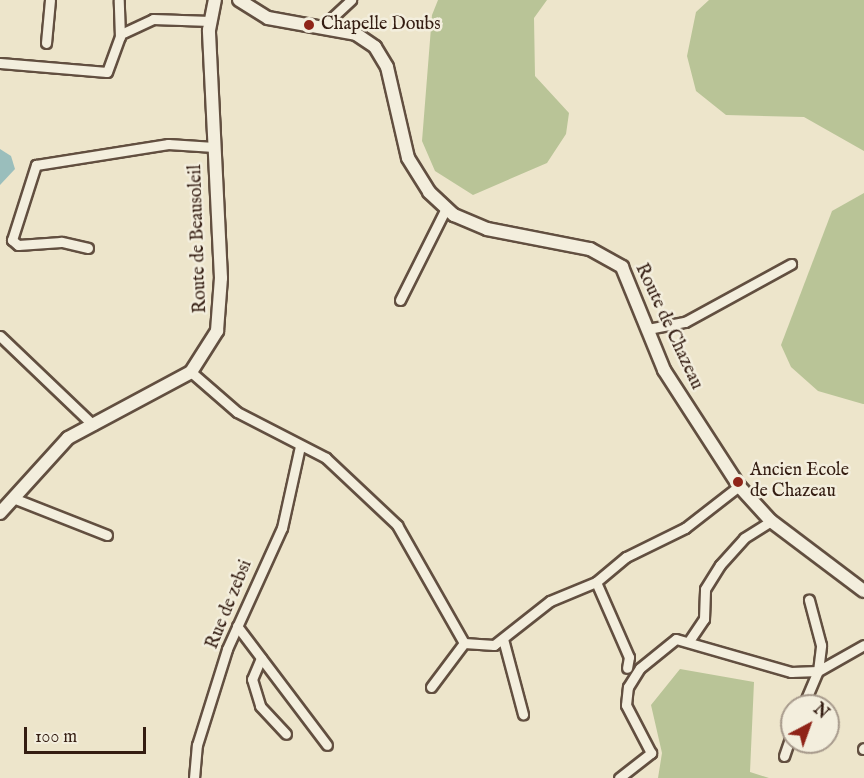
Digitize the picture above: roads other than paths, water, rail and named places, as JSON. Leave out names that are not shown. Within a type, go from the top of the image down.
[{"type":"main road","name":"Route de Beausoleil","points":[[0,513],[58,447],[93,425],[191,372],[213,340],[222,313],[210,21],[215,0]]},
{"type":"main road","name":"Route de Chazeau","points":[[238,0],[268,18],[356,34],[381,53],[408,158],[446,208],[475,226],[555,240],[607,257],[627,276],[664,370],[739,486],[771,521],[864,591]]},
{"type":"street","points":[[46,43],[50,0]]},
{"type":"street","points":[[0,63],[107,72],[121,34],[119,0]]},
{"type":"street","points":[[322,27],[351,0]]},
{"type":"street","points":[[121,34],[153,19],[210,21]]},
{"type":"street","points":[[88,248],[61,242],[18,245],[12,240],[36,165],[168,144],[214,147]]},
{"type":"street","points":[[400,300],[446,208]]},
{"type":"street","points":[[648,329],[685,322],[791,264]]},
{"type":"street","points":[[0,336],[93,425]]},
{"type":"street","points":[[191,372],[237,412],[326,458],[397,525],[464,643]]},
{"type":"street","name":"Rue de zebsi","points":[[194,778],[197,745],[237,626],[282,528],[300,446]]},
{"type":"street","points":[[464,643],[494,645],[550,601],[596,582],[626,557],[685,528],[739,486]]},
{"type":"street","points":[[13,498],[107,535]]},
{"type":"street","points":[[689,641],[704,619],[705,589],[720,565],[744,538],[771,521]]},
{"type":"street","points":[[596,582],[629,657],[627,668]]},
{"type":"street","points":[[808,694],[818,671],[822,636],[809,600]]},
{"type":"street","points":[[237,626],[327,745]]},
{"type":"street","points":[[503,639],[523,714]]},
{"type":"street","points":[[619,778],[651,753],[626,705],[628,687],[659,652],[676,639],[791,672],[818,671],[864,645]]},
{"type":"street","points":[[431,687],[464,643]]},
{"type":"street","points":[[261,658],[252,679],[260,706],[286,734]]},
{"type":"water","points":[[0,149],[11,156],[15,169],[0,185]]},
{"type":"place","name":"Chapelle Doubs","points":[[309,25]]},
{"type":"place","name":"Ancien Ecole de Chazeau","points":[[738,482]]}]
